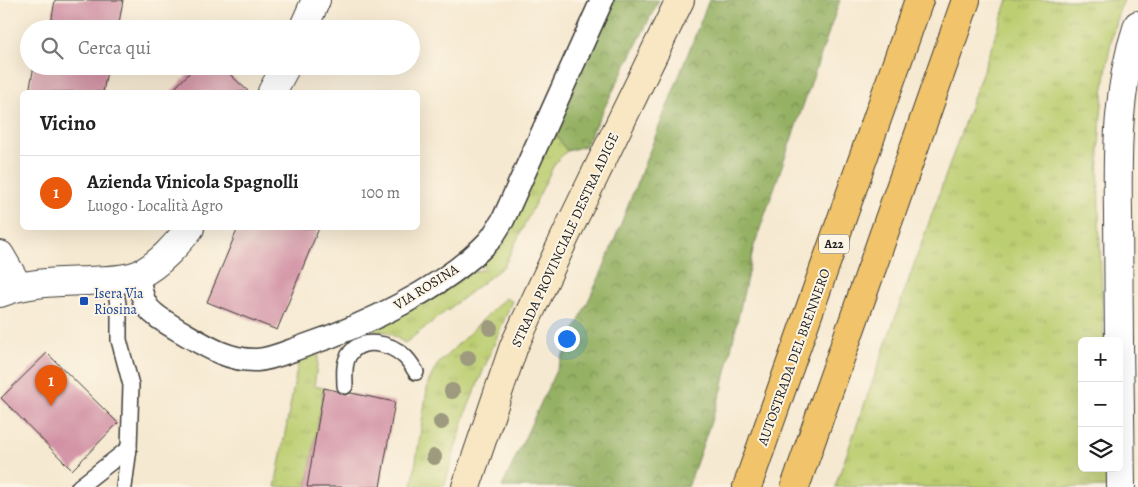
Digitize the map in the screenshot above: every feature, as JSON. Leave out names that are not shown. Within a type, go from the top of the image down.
[{"type":"highway","name":"AUTOSTRADA DEL BRENNERO","points":[[747,487],[919,0]]},
{"type":"highway","points":[[795,487],[966,0]]},
{"type":"main road","name":"STRADA PROVINCIALE DESTRA ADIGE","points":[[466,487],[514,346],[680,0]]},
{"type":"street","points":[[307,20],[316,0]]},
{"type":"street","name":"VIA ROSINA","points":[[127,277],[153,314],[219,353],[258,360],[325,339],[372,319],[418,294],[468,260],[489,241],[503,220],[538,138],[602,0]]},
{"type":"street","points":[[1119,337],[1117,154],[1120,104],[1128,53],[1138,25]]},
{"type":"street","points":[[273,90],[281,75]]},
{"type":"street","points":[[0,255],[9,289],[51,282],[127,277],[168,254],[188,230]]},
{"type":"street","points":[[1120,382],[1121,487]]},
{"type":"lane","points":[[124,487],[129,448],[131,385],[119,340],[119,310],[127,277]]},
{"type":"lane","points":[[345,386],[345,368],[349,355],[358,346],[374,342],[389,346],[404,356],[416,372]]},
{"type":"lane","points":[[80,487],[129,448]]},
{"type":"green space","points":[[607,0],[659,0],[585,146],[567,151],[549,125]]},
{"type":"green space","points":[[709,0],[840,0],[754,246],[722,390],[688,487],[502,487],[603,269]]},
{"type":"green space","points":[[1008,0],[1124,0],[1115,24],[1102,100],[1099,203],[1104,337],[1078,337],[1078,472],[1109,472],[1109,487],[835,487]]},
{"type":"green space","points":[[549,125],[567,151],[555,163],[504,266],[405,343],[387,332],[371,330],[469,273],[485,269],[478,262]]},
{"type":"green space","points":[[505,298],[512,301],[466,412],[444,487],[412,487],[428,383],[437,365]]},
{"type":"green space","points":[[319,352],[314,386],[324,388],[307,487],[275,487],[299,358]]},
{"type":"building","points":[[55,0],[123,0],[120,20],[52,20]]},
{"type":"building","points":[[32,75],[106,75],[103,90],[29,90]]},
{"type":"building","points":[[187,75],[231,75],[247,90],[173,90]]},
{"type":"building","points":[[237,230],[318,230],[277,330],[207,302]]},
{"type":"building","points":[[47,353],[118,423],[72,470],[1,398]]},
{"type":"building","points":[[324,388],[345,395],[351,393],[395,402],[380,487],[307,487]]},
{"type":"place","name":"Isera Via Riosina","points":[[84,301]]},
{"type":"place","name":"Azienda Vinicola Spagnolli","points":[[51,406]]}]
